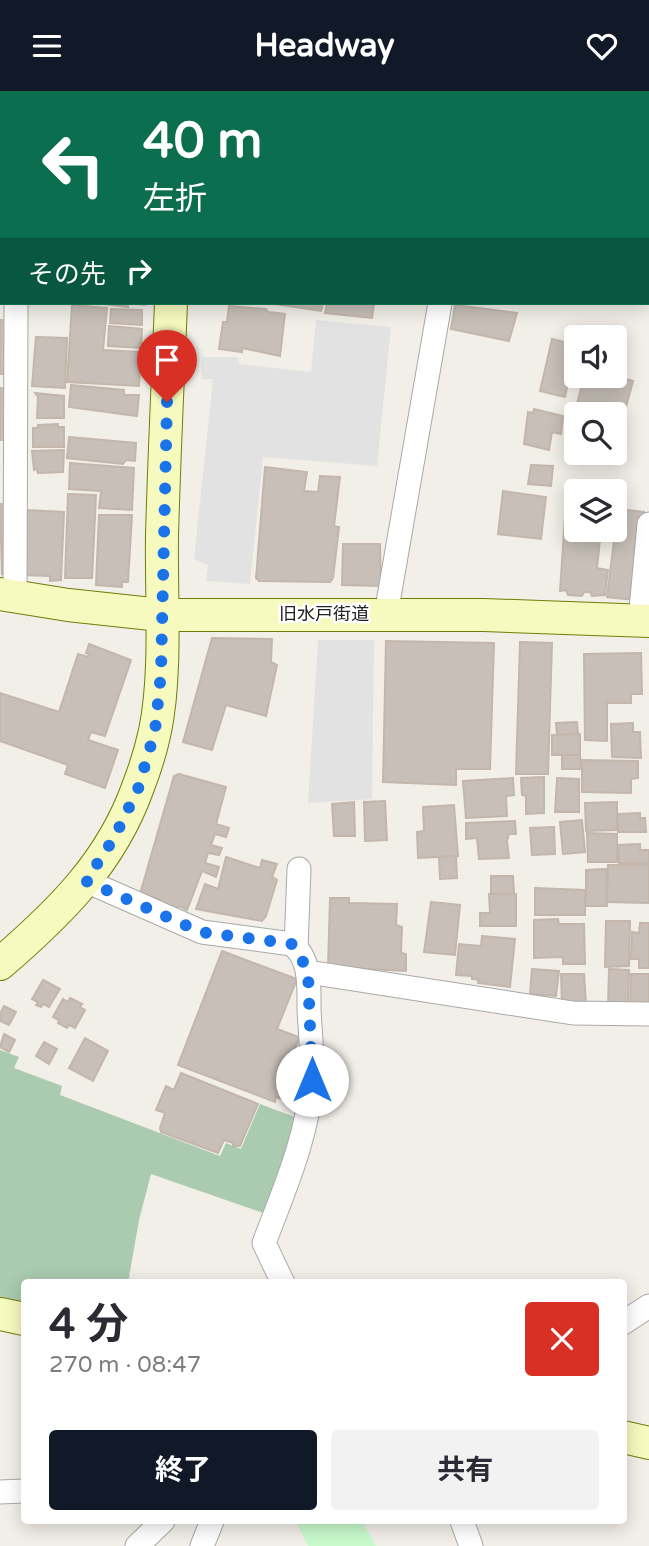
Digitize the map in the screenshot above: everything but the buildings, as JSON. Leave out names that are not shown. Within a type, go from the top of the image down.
[{"type":"street","points":[[8,595],[16,305]]},
{"type":"street","points":[[0,964],[53,918],[86,881],[114,838],[138,789],[155,731],[161,673],[163,477],[171,305]]},
{"type":"street","points":[[386,614],[440,305]]},
{"type":"street","points":[[644,621],[649,524]]},
{"type":"street","name":"旧水戸街道","points":[[8,595],[161,615],[484,615],[644,621]]},
{"type":"street","points":[[296,948],[299,869]]},
{"type":"street","points":[[86,881],[201,932],[292,944],[308,972],[312,1080],[305,1125],[293,1166],[264,1243],[282,1279]]},
{"type":"street","points":[[308,972],[573,1013],[649,1014]]},
{"type":"street","points":[[627,1320],[649,1306]]},
{"type":"street","points":[[0,1314],[21,1318]]},
{"type":"street","points":[[627,1438],[649,1443]]},
{"type":"street","points":[[0,1492],[21,1491]]},
{"type":"street","points":[[136,1546],[160,1524]]},
{"type":"street","points":[[202,1546],[211,1524]]},
{"type":"street","points":[[463,1524],[471,1546]]},
{"type":"green space","points":[[0,1050],[19,1057],[14,1068],[62,1086],[60,1095],[220,1156],[226,1143],[241,1149],[260,1104],[300,1119],[272,1216],[151,1174],[139,1220],[129,1279],[21,1279],[21,1303],[0,1299]]},
{"type":"green space","points":[[297,1524],[364,1524],[376,1546],[308,1546]]},
{"type":"shaded area","points":[[316,320],[391,327],[377,466],[263,457],[250,584],[206,581],[208,565],[194,559],[213,379],[201,379],[202,357],[238,357],[239,364],[311,372]]},
{"type":"shaded area","points":[[318,640],[374,640],[372,799],[308,803]]},
{"type":"route","points":[[167,402],[163,477],[161,673],[155,731],[138,789],[114,838],[86,881],[201,932],[292,944],[308,972],[312,1080]]}]
